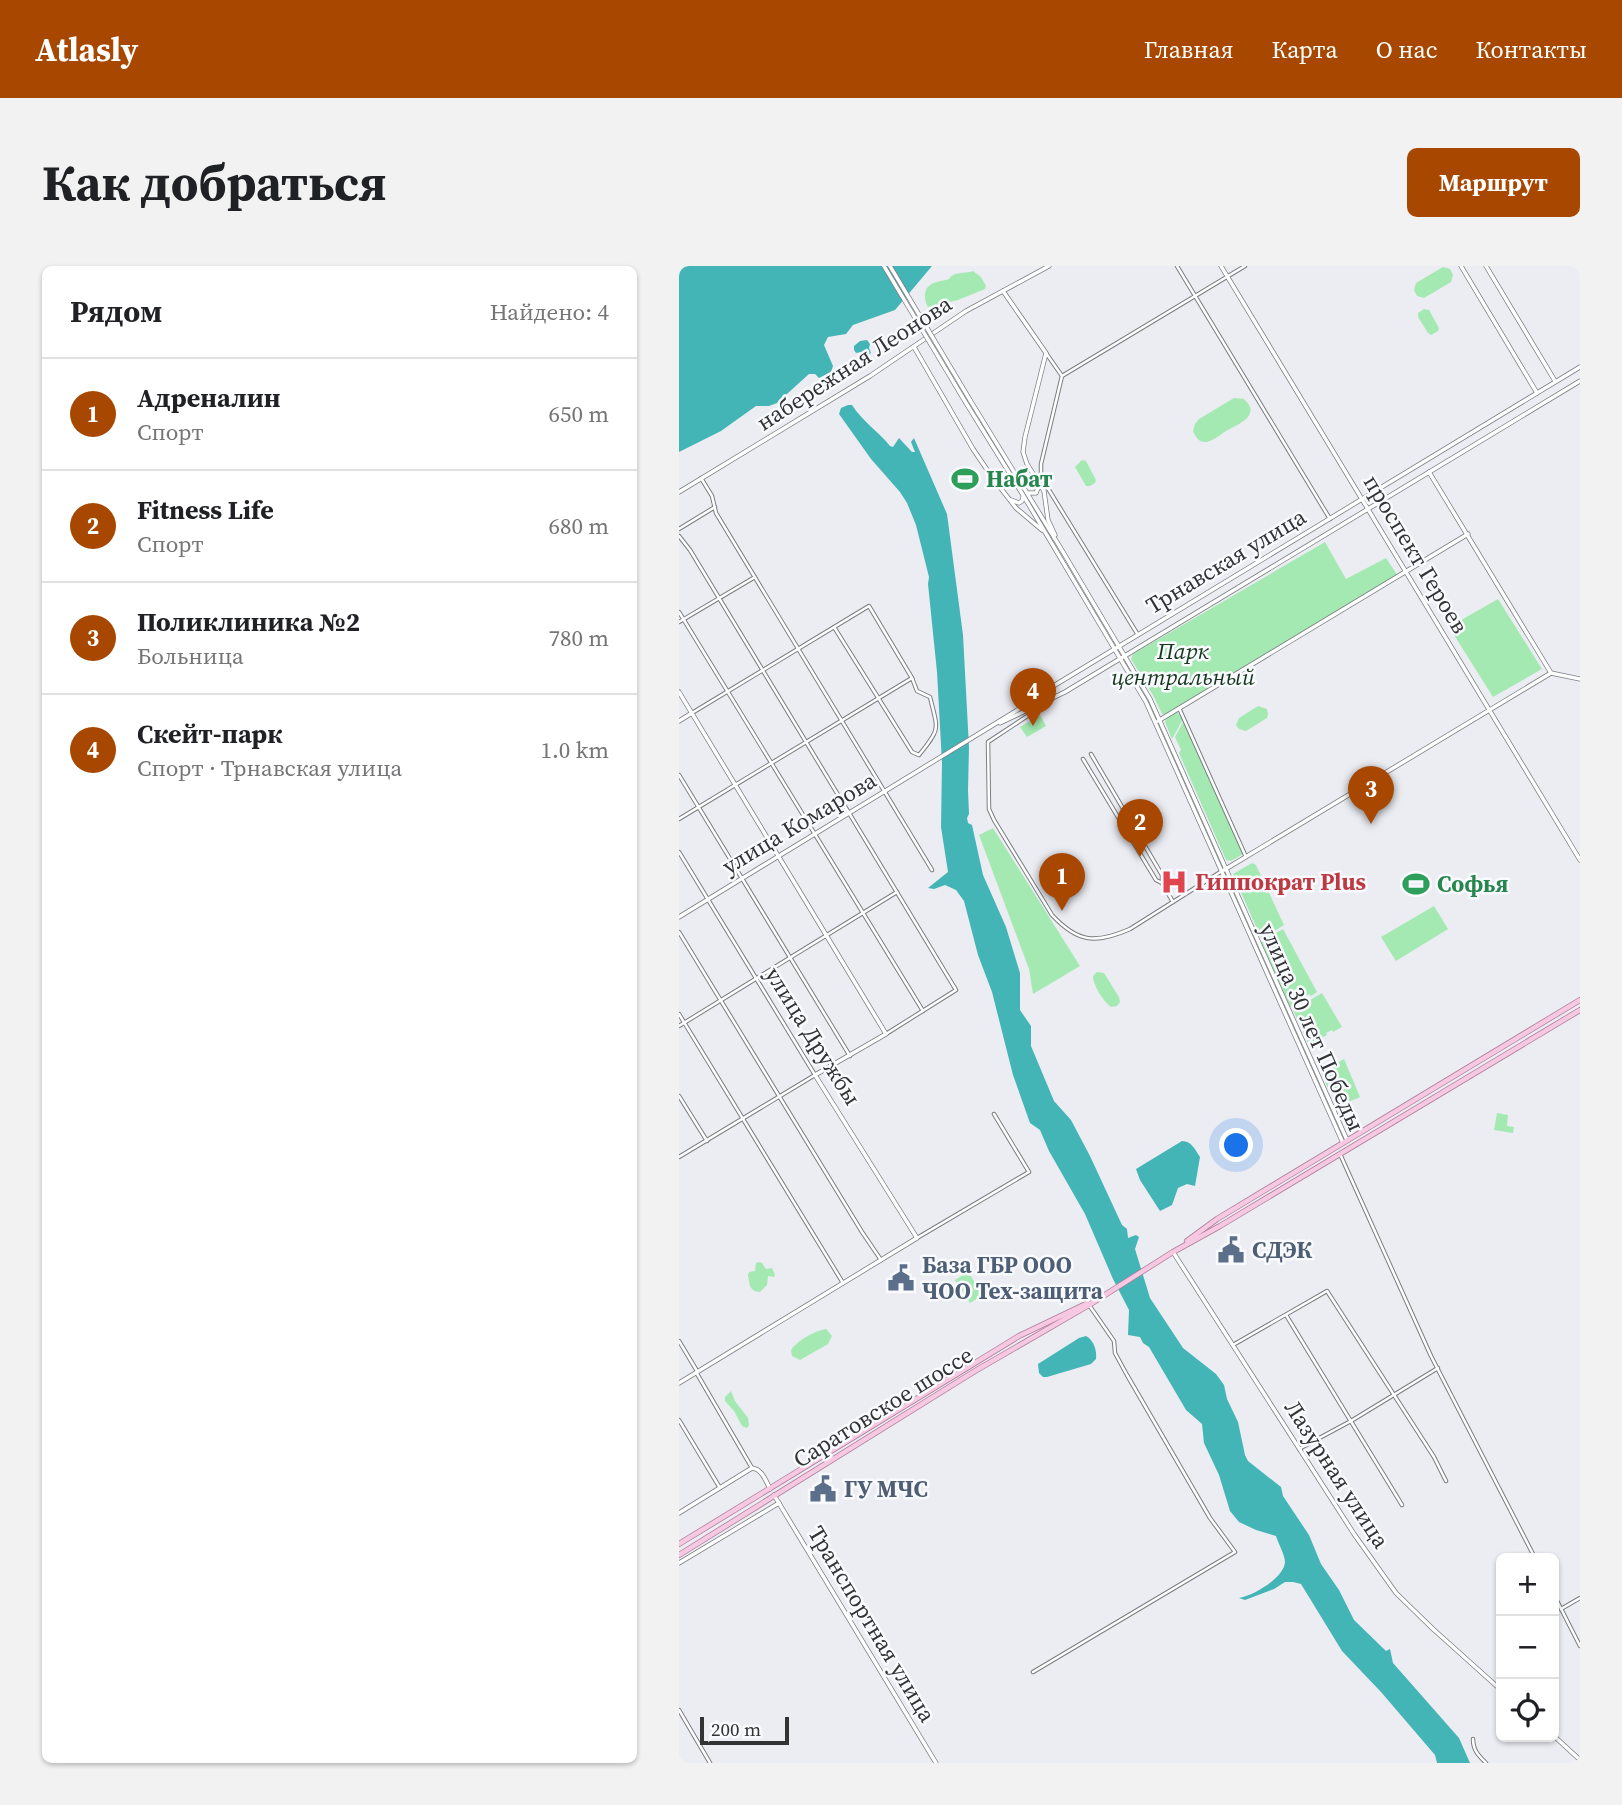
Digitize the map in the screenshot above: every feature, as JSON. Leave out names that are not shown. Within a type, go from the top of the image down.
[{"type":"main road","points":[[884,266],[1063,552],[1117,648]]},
{"type":"main road","points":[[890,266],[968,402]]},
{"type":"main road","name":"набережная Леонова","points":[[679,492],[816,410],[966,311],[1049,266]]},
{"type":"main road","name":"проспект Героев","points":[[1221,266],[1580,860]]},
{"type":"main road","points":[[1461,266],[1537,393]]},
{"type":"main road","points":[[1486,266],[1556,382]]},
{"type":"main road","points":[[1003,291],[1046,353],[1023,447],[1024,457],[1046,497],[1048,520],[1063,552]]},
{"type":"main road","points":[[913,347],[992,478],[1021,514],[1047,536]]},
{"type":"main road","name":"Трнавская улица","points":[[982,732],[1032,699],[1580,367]]},
{"type":"main road","name":"Трнавская улица","points":[[982,732],[1053,698],[1123,657],[1580,381]]},
{"type":"main road","points":[[1518,405],[1516,412],[1523,415]]},
{"type":"main road","points":[[1506,412],[1512,415],[1511,422]]},
{"type":"main road","points":[[1429,472],[1551,673]]},
{"type":"main road","points":[[1397,478],[1398,485],[1402,488]]},
{"type":"main road","points":[[1025,494],[1036,493],[1038,482]]},
{"type":"main road","points":[[1010,499],[1019,503],[1023,501],[1025,494]]},
{"type":"main road","points":[[1025,494],[1047,536],[1123,657],[1157,721],[1349,1148]]},
{"type":"main road","points":[[1320,525],[1325,529],[1325,535]]},
{"type":"main road","points":[[1157,721],[1468,534]]},
{"type":"main road","points":[[1175,612],[1179,623]]},
{"type":"main road","points":[[1156,624],[1155,630],[1161,634]]},
{"type":"main road","points":[[1224,870],[1551,673],[1580,679]]},
{"type":"main road","points":[[679,692],[886,1034],[815,1075]]},
{"type":"main road","points":[[1032,699],[1036,707]]},
{"type":"main road","points":[[679,721],[692,713]]},
{"type":"main road","name":"улица Комарова","points":[[679,916],[982,732]]},
{"type":"main road","name":"Саратовское шоссе","points":[[1196,1237],[1217,1219],[1580,1000]]},
{"type":"main road","name":"Саратовское шоссе","points":[[679,1555],[973,1371],[1089,1306],[1196,1237],[1580,1010]]},
{"type":"main road","name":"улица Дружбы","points":[[815,1075],[917,1238]]},
{"type":"main road","points":[[1448,1080],[1452,1087]]},
{"type":"main road","points":[[679,1382],[917,1238]]},
{"type":"main road","name":"Лазурная улица","points":[[1173,1252],[1354,1534],[1396,1593],[1496,1686]]},
{"type":"main road","name":"Саратовское шоссе","points":[[679,1544],[1019,1336],[1108,1293]]},
{"type":"main road","points":[[1041,1325],[1044,1329],[1041,1332]]},
{"type":"main road","points":[[679,1513],[752,1468],[761,1472],[774,1495]]},
{"type":"main road","name":"Транспортная улица","points":[[774,1495],[936,1763]]},
{"type":"main road","points":[[679,1563],[779,1503]]},
{"type":"main road","points":[[1559,1741],[1580,1760]]},
{"type":"street","points":[[1177,266],[1330,519]]},
{"type":"street","points":[[1138,635],[1041,477],[1041,464],[1062,376],[1245,266]]},
{"type":"street","points":[[1046,353],[1062,376]]},
{"type":"street","points":[[701,478],[712,496],[716,513],[932,870]]},
{"type":"street","points":[[679,529],[716,507]]},
{"type":"street","points":[[679,536],[957,990],[886,1034]]},
{"type":"street","points":[[679,622],[754,577]]},
{"type":"street","points":[[692,713],[799,648],[834,627],[869,606],[917,691],[930,697],[937,726],[933,740],[919,755],[912,752],[834,627]]},
{"type":"street","points":[[679,612],[923,1012]]},
{"type":"street","points":[[679,819],[912,678]]},
{"type":"street","points":[[1053,698],[988,742],[989,808],[1052,915],[1072,932],[1097,940],[1114,937],[1224,870]]},
{"type":"street","points":[[1179,708],[1246,857]]},
{"type":"street","points":[[1018,714],[1022,716],[1021,720]]},
{"type":"street","points":[[1091,754],[1162,875],[1162,883],[1173,902]]},
{"type":"street","points":[[1083,759],[1156,880],[1162,883]]},
{"type":"street","points":[[679,775],[850,1056]]},
{"type":"street","name":"улица Дружбы","points":[[679,852],[815,1075]]},
{"type":"street","points":[[679,1026],[898,892]]},
{"type":"street","points":[[679,932],[881,1260]]},
{"type":"street","points":[[679,1014],[843,1283]]},
{"type":"street","points":[[679,1157],[815,1075]]},
{"type":"street","points":[[679,1096],[707,1141]]},
{"type":"street","points":[[917,1238],[1028,1172],[993,1114]]},
{"type":"street","name":"улица 30 лет Победы","points":[[1340,1154],[1438,1368],[1532,1553]]},
{"type":"street","points":[[1233,1345],[1327,1291],[1434,1457],[1446,1481]]},
{"type":"street","points":[[1034,1672],[1235,1552],[1219,1533],[1126,1375],[1115,1353],[1114,1341],[1089,1306]]},
{"type":"street","points":[[1286,1315],[1402,1505]]},
{"type":"street","points":[[679,1341],[752,1468]]},
{"type":"street","points":[[1299,1449],[1438,1368]]},
{"type":"street","points":[[679,1420],[720,1488]]},
{"type":"street","points":[[1561,1609],[1580,1598]]},
{"type":"street","points":[[1559,1605],[1580,1646]]},
{"type":"street","points":[[679,1710],[711,1763]]},
{"type":"street","points":[[1473,1739],[1476,1754],[1486,1763]]},
{"type":"green space","points":[[1443,267],[1450,269],[1453,275],[1451,282],[1424,298],[1417,296],[1414,290],[1416,283]]},
{"type":"green space","points":[[973,271],[981,277],[985,289],[958,300],[928,307],[925,296],[929,286],[956,274]]},
{"type":"green space","points":[[1424,309],[1429,310],[1439,328],[1431,335],[1418,317],[1418,313]]},
{"type":"green space","points":[[1234,398],[1244,399],[1249,405],[1251,410],[1247,418],[1210,441],[1199,440],[1193,431],[1199,419]]},
{"type":"green space","points":[[1082,460],[1086,461],[1096,480],[1090,486],[1086,486],[1075,467]]},
{"type":"green space","name":"Парк центральный","points":[[1325,542],[1346,579],[1386,558],[1398,576],[1162,714],[1131,659],[1133,654]]},
{"type":"green space","points":[[1498,599],[1542,669],[1493,697],[1449,627]]},
{"type":"green space","points":[[1258,706],[1267,709],[1267,718],[1246,731],[1239,729],[1236,725],[1239,718]]},
{"type":"green space","points":[[1177,712],[1183,719],[1172,739],[1165,722]]},
{"type":"green space","points":[[1040,715],[1046,726],[1027,737],[1020,727]]},
{"type":"green space","points":[[1184,720],[1243,854],[1231,861],[1226,860],[1179,753],[1181,750],[1175,737]]},
{"type":"green space","points":[[993,828],[1080,966],[1033,994],[1029,969],[979,835]]},
{"type":"green space","points":[[1252,863],[1256,865],[1284,925],[1263,938],[1233,874]]},
{"type":"green space","points":[[1434,906],[1448,929],[1396,961],[1381,937]]},
{"type":"green space","points":[[1283,929],[1317,992],[1311,996],[1309,994],[1293,1007],[1290,1007],[1261,943]]},
{"type":"green space","points":[[1097,972],[1104,973],[1119,997],[1117,1006],[1111,1007],[1099,993],[1093,976]]},
{"type":"green space","points":[[1322,993],[1342,1027],[1326,1033],[1327,1035],[1309,1045],[1293,1010]]},
{"type":"green space","points":[[1344,1059],[1360,1097],[1338,1107],[1334,1091],[1330,1093],[1321,1072]]},
{"type":"green space","points":[[1497,1113],[1508,1115],[1507,1126],[1514,1127],[1513,1133],[1494,1130]]},
{"type":"green space","points":[[759,1262],[766,1269],[772,1268],[775,1275],[768,1276],[767,1285],[760,1292],[752,1289],[748,1275],[749,1272],[755,1271],[756,1263]]},
{"type":"green space","points":[[968,1272],[983,1295],[970,1303],[955,1280]]},
{"type":"green space","points":[[826,1329],[832,1336],[828,1344],[800,1360],[792,1356],[791,1350],[797,1343]]},
{"type":"green space","points":[[731,1391],[748,1418],[747,1428],[742,1426],[725,1401]]},
{"type":"water","points":[[679,266],[932,266],[895,310],[853,325],[846,334],[828,337],[824,345],[833,366],[831,372],[819,378],[815,374],[809,374],[777,403],[756,406],[721,431],[679,452]]},
{"type":"water","points":[[867,340],[871,353],[864,356],[861,352],[856,353],[854,346]]},
{"type":"water","points":[[852,405],[890,446],[893,447],[899,438],[915,452],[911,442],[914,438],[947,514],[963,635],[969,747],[967,818],[972,825],[983,875],[1006,927],[1020,973],[1020,1010],[1031,1026],[1031,1046],[1054,1101],[1071,1120],[1122,1225],[1127,1229],[1128,1238],[1136,1235],[1139,1237],[1135,1249],[1150,1298],[1183,1348],[1216,1374],[1224,1385],[1227,1399],[1238,1422],[1248,1461],[1281,1487],[1283,1496],[1309,1535],[1321,1564],[1339,1590],[1354,1620],[1386,1651],[1390,1649],[1393,1663],[1459,1738],[1470,1763],[1437,1763],[1435,1755],[1342,1651],[1301,1584],[1285,1582],[1245,1600],[1239,1598],[1267,1585],[1283,1568],[1285,1559],[1276,1536],[1239,1522],[1230,1511],[1219,1475],[1204,1443],[1202,1424],[1186,1410],[1149,1347],[1140,1337],[1128,1335],[1129,1310],[1085,1214],[1040,1130],[1030,1123],[1013,1075],[992,992],[978,955],[964,901],[956,890],[945,885],[928,888],[948,872],[941,827],[942,763],[929,577],[916,525],[907,503],[839,414],[841,408]]},
{"type":"water","points":[[1182,1141],[1191,1144],[1200,1157],[1195,1186],[1187,1184],[1178,1188],[1172,1205],[1160,1211],[1136,1169]]},
{"type":"water","points":[[1086,1336],[1093,1343],[1096,1353],[1096,1359],[1091,1364],[1047,1377],[1039,1373],[1038,1364]]},
{"type":"place","name":"Набат","points":[[965,479]]},
{"type":"place","name":"Скейт-парк","points":[[1033,726]]},
{"type":"place","name":"Поликлиника №2","points":[[1371,824]]},
{"type":"place","name":"Fitness Life","points":[[1140,857]]},
{"type":"place","name":"Гиппократ Plus","points":[[1174,882]]},
{"type":"place","name":"Софья","points":[[1416,884]]},
{"type":"place","name":"Адреналин","points":[[1062,911]]},
{"type":"place","name":"СДЭК","points":[[1231,1250]]},
{"type":"place","name":"База ГБР ООО ЧОО Тех-защита","points":[[901,1278]]},
{"type":"place","name":"ГУ МЧС","points":[[823,1489]]}]
